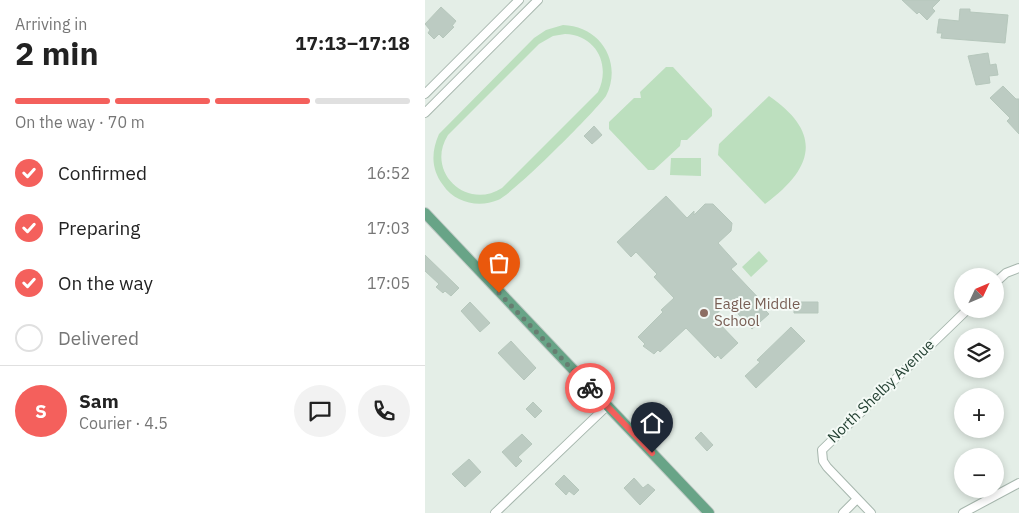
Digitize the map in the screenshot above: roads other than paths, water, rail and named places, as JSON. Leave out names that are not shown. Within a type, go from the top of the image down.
[{"type":"main road","points":[[425,213],[709,513]]},
{"type":"street","points":[[425,94],[519,0]]},
{"type":"street","points":[[425,113],[538,0]]},
{"type":"street","points":[[1004,275],[1019,268]]},
{"type":"street","name":"North Shelby Avenue","points":[[857,499],[827,466],[822,456],[825,445],[959,318]]},
{"type":"street","points":[[495,513],[607,406]]},
{"type":"street","points":[[963,513],[1019,483]]},
{"type":"street","points":[[843,513],[857,499],[871,513]]},
{"type":"place","name":"Eagle Middle School","points":[[704,313]]}]
